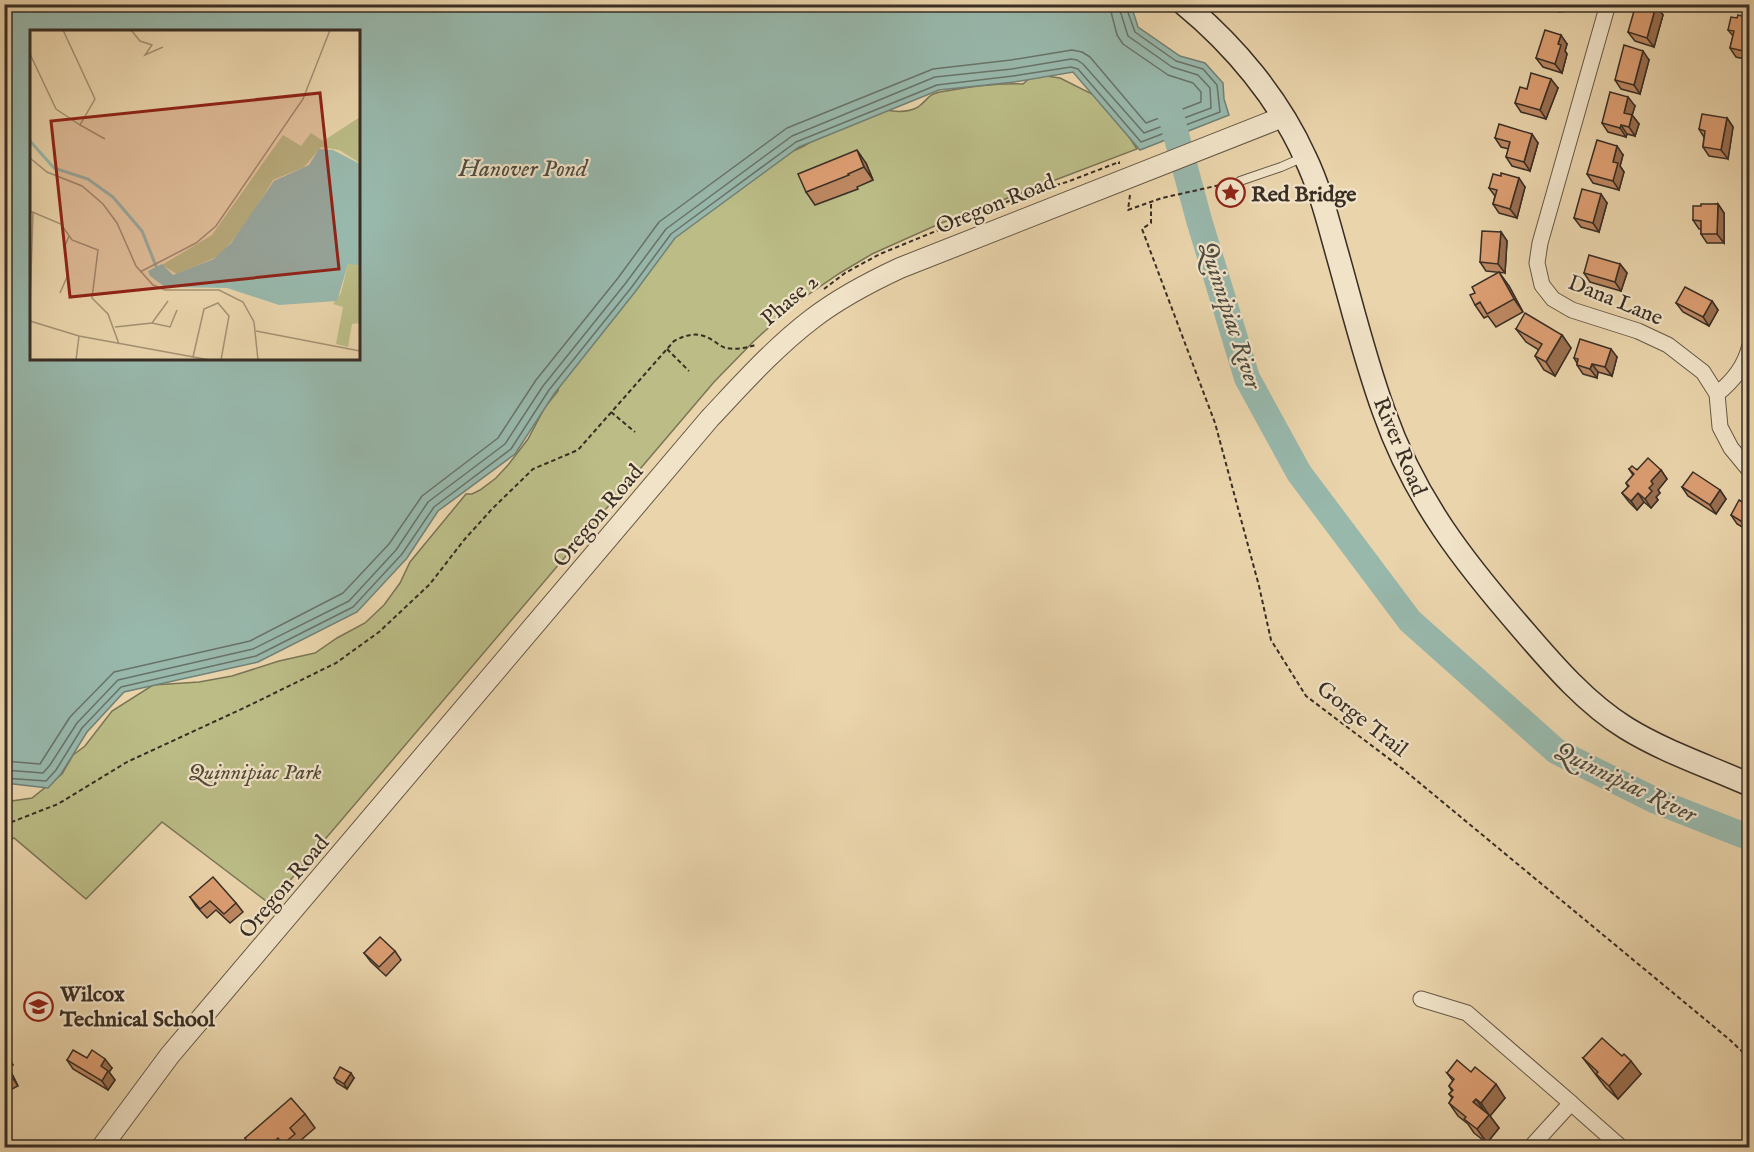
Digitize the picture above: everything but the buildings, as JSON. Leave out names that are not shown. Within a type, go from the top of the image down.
[{"type":"main road","name":"River Road","points":[[1184,4],[1206,22],[1234,52],[1283,117],[1305,156],[1325,211],[1384,412],[1413,482],[1449,540],[1537,646],[1571,682],[1600,708],[1624,727],[1658,746],[1749,785]]},
{"type":"street","name":"Dana Lane","points":[[1608,4],[1540,243],[1537,263],[1542,285],[1553,299],[1572,310],[1638,331],[1668,345],[1703,372],[1717,394],[1720,427],[1731,448],[1749,471]]},
{"type":"street","name":"Oregon Road","points":[[101,1148],[170,1055],[710,418],[763,362],[814,318],[872,281],[929,255],[1283,117]]},
{"type":"street","points":[[1717,394],[1733,380],[1747,358],[1749,345]]},
{"type":"street","points":[[1421,999],[1467,1013],[1622,1148]]},
{"type":"street","points":[[1530,1148],[1570,1103]]},
{"type":"lane","points":[[1240,181],[1305,156]]},
{"type":"path","points":[[1125,177],[1128,210],[1162,198],[1220,185]]},
{"type":"path","name":"Phase 2","points":[[817,294],[845,273],[880,254],[1031,192],[1067,182],[1125,177]]},
{"type":"path","name":"Gorge Trail","points":[[1150,203],[1151,223],[1142,229],[1215,423],[1259,586],[1271,640],[1306,696],[1404,770],[1730,1040],[1749,1059]]},
{"type":"path","name":"Phase 2","points":[[4,825],[58,804],[127,762],[336,663],[379,632],[430,584],[464,540],[533,469],[578,450],[674,341],[686,334],[698,334],[724,348],[745,348],[760,344]]},
{"type":"path","points":[[667,349],[689,371]]},
{"type":"path","points":[[611,411],[635,432]]},
{"type":"green space","name":"Quinnipiac Park","points":[[1031,77],[1060,78],[1100,98],[1137,149],[939,224],[872,254],[793,305],[714,382],[270,904],[162,822],[86,899],[14,838],[5,842],[5,802],[32,798],[62,774],[73,755],[85,746],[112,711],[153,685],[199,682],[232,676],[279,661],[315,653],[365,623],[384,605],[400,583],[410,562],[466,494],[480,490],[508,465],[528,439],[545,407],[558,391],[562,370],[667,243],[780,157],[804,146],[829,130],[886,110],[914,109],[936,93],[961,88],[1023,84]]},
{"type":"water","name":"Hanover Pond","points":[[5,4],[1131,5],[1138,27],[1180,56],[1205,63],[1223,83],[1224,99],[1229,115],[1140,150],[1073,72],[1014,82],[939,90],[799,147],[675,238],[554,394],[515,454],[438,511],[407,558],[357,612],[258,662],[124,692],[87,732],[61,774],[48,788],[5,783]]},
{"type":"waterway","name":"Quinnipiac River","points":[[1164,106],[1170,112],[1199,220],[1247,378],[1299,473],[1410,621],[1556,751],[1656,801],[1750,838]]},
{"type":"place","name":"Red Bridge","points":[[1230,193]]},
{"type":"place","name":"Wilcox Technical School","points":[[39,1006]]}]
